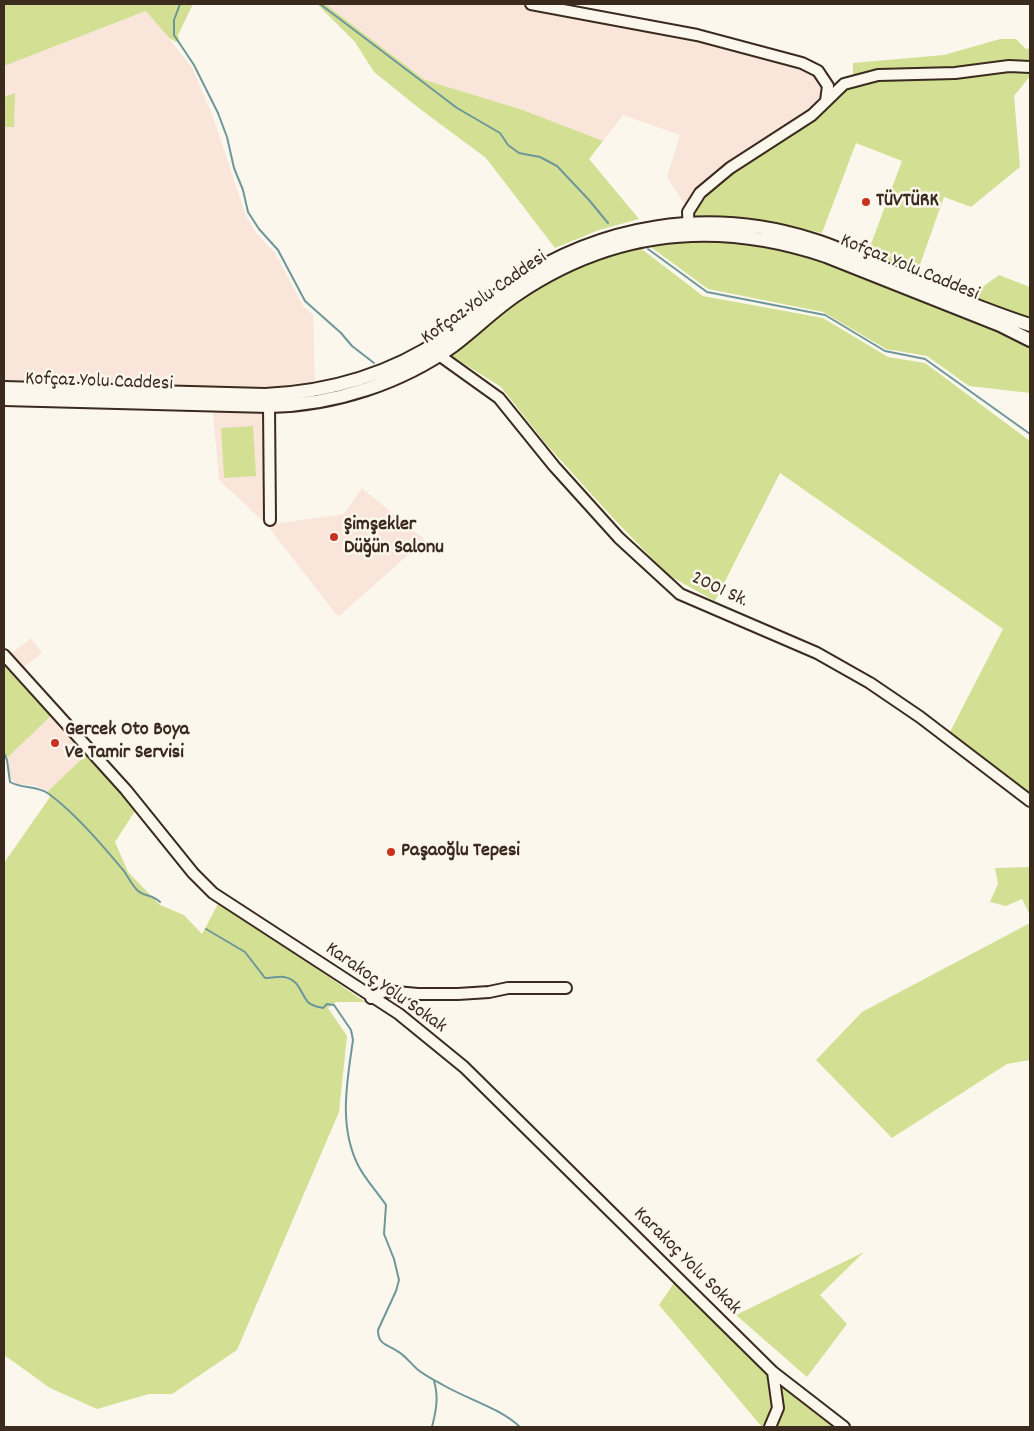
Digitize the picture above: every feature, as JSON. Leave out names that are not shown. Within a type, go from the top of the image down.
[{"type":"main road","name":"Kofçaz Yolu Caddesi","points":[[4,388],[265,395],[323,389],[359,380],[381,372],[423,351],[445,337],[512,284],[540,267],[576,249],[632,231],[744,225],[769,229],[810,239],[1030,325]]},
{"type":"main road","name":"Kofçaz Yolu Caddesi","points":[[4,399],[269,406],[308,402],[360,391],[391,380],[439,355],[466,336],[514,296],[551,273],[610,248],[689,229],[747,236],[801,248],[826,256],[1000,325],[1030,340]]},
{"type":"street","points":[[531,4],[697,35],[802,63],[818,71],[828,86],[826,101]]},
{"type":"street","points":[[689,229],[688,212],[700,193],[730,168],[812,116],[844,84],[878,75],[955,72],[1009,66],[1030,66]]},
{"type":"street","name":"2001 Sk.","points":[[439,355],[499,398],[554,466],[619,538],[680,594],[816,653],[870,683],[920,717],[1030,801]]},
{"type":"street","points":[[269,406],[270,520]]},
{"type":"street","name":"Karakoç Yolu Sokak","points":[[4,655],[126,790],[193,873],[213,894],[371,998],[399,1014],[464,1067],[773,1372],[844,1427]]},
{"type":"street","points":[[371,998],[384,991],[418,994],[458,994],[489,992],[508,988],[566,988]]},
{"type":"street","points":[[770,1427],[778,1408],[773,1372]]},
{"type":"shaded area","points":[[325,4],[518,4],[698,38],[794,65],[815,75],[824,88],[822,101],[810,113],[720,169],[697,189],[686,206],[667,177],[680,135],[623,115],[603,141],[523,110],[425,80]]},
{"type":"shaded area","points":[[147,11],[193,69],[213,117],[246,216],[256,233],[275,253],[303,306],[313,315],[315,383],[268,389],[4,380],[4,66]]},
{"type":"shaded area","points":[[213,412],[266,412],[267,525],[219,480]]},
{"type":"shaded area","points":[[362,488],[425,540],[339,616],[267,525],[344,514]]},
{"type":"shaded area","points":[[31,638],[42,653],[24,667],[11,654]]},
{"type":"shaded area","points":[[52,715],[88,753],[48,791],[33,785],[16,784],[9,775],[8,757]]},
{"type":"green space","points":[[4,4],[193,4],[178,35],[180,44],[169,38],[146,11],[4,66]]},
{"type":"green space","points":[[317,4],[325,4],[425,80],[523,110],[603,141],[589,159],[639,219],[599,230],[555,248],[486,158],[374,72],[355,42]]},
{"type":"green space","points":[[1000,39],[1016,39],[1026,49],[1030,48],[1030,64],[954,71],[910,69],[879,72],[853,80],[853,63],[944,55]]},
{"type":"green space","points":[[1030,71],[1030,76],[1014,96],[1020,167],[971,207],[944,197],[917,273],[868,252],[902,161],[856,143],[822,233],[744,217],[695,217],[695,210],[705,195],[735,169],[845,86],[878,77]]},
{"type":"green space","points":[[15,93],[14,127],[4,127],[4,97]]},
{"type":"green space","points":[[696,240],[727,241],[765,246],[803,255],[853,273],[1009,336],[1030,348],[1030,393],[969,386],[927,356],[886,349],[823,312],[708,289],[648,245]]},
{"type":"green space","points":[[639,247],[703,296],[823,318],[888,357],[925,363],[1030,441],[1030,794],[950,732],[1003,629],[780,473],[715,601],[668,575],[546,444],[501,387],[450,355],[519,302],[555,278],[600,258]]},
{"type":"green space","points":[[999,275],[1030,287],[1030,318],[970,296]]},
{"type":"green space","points":[[253,426],[256,476],[224,478],[221,428]]},
{"type":"green space","points":[[4,661],[52,715],[8,757],[4,757]]},
{"type":"green space","points":[[88,753],[135,811],[115,842],[128,872],[160,905],[184,915],[202,934],[218,904],[287,948],[365,1002],[336,1002],[328,1008],[347,1036],[339,1112],[237,1350],[172,1394],[149,1394],[97,1409],[50,1388],[4,1355],[4,863],[50,797],[48,791]]},
{"type":"green space","points":[[1030,867],[1030,915],[1022,899],[1006,906],[990,902],[998,884],[995,868]]},
{"type":"green space","points":[[1030,923],[1030,1060],[1007,1064],[892,1138],[816,1060],[862,1012]]},
{"type":"green space","points":[[864,1252],[820,1295],[847,1324],[807,1377],[736,1315]]},
{"type":"green space","points":[[674,1283],[769,1374],[774,1407],[767,1427],[762,1427],[659,1305]]},
{"type":"green space","points":[[776,1380],[837,1427],[773,1427]]},
{"type":"waterway","points":[[180,4],[174,20],[174,35],[194,65],[218,113],[227,137],[234,168],[243,190],[248,212],[259,229],[278,250],[305,301],[341,333],[352,346],[374,363]]},
{"type":"waterway","points":[[320,4],[457,108],[500,133],[508,145],[519,153],[540,157],[557,166],[608,223]]},
{"type":"waterway","points":[[648,249],[707,292],[825,315],[885,351],[925,359],[1030,434]]},
{"type":"waterway","points":[[4,753],[7,760],[10,782],[19,786],[35,788],[49,794],[79,820],[98,840],[137,890],[160,902]]},
{"type":"waterway","points":[[206,929],[245,952],[265,978],[282,977],[293,981],[297,984],[308,1002],[315,1006],[323,1008],[327,1004],[334,1005],[351,1030],[353,1040],[346,1104],[348,1136],[352,1152],[359,1167],[386,1205],[384,1234],[394,1259],[399,1280],[378,1330],[381,1341],[403,1355],[426,1375],[493,1409],[520,1427]]},
{"type":"waterway","points":[[432,1427],[436,1404],[434,1381]]},
{"type":"place","name":"TÜVTÜRK","points":[[866,202]]},
{"type":"place","name":"Şimşekler Düğün Salonu","points":[[334,537]]},
{"type":"place","name":"Gercek Oto Boya Ve Tamir Servisi","points":[[55,743]]},
{"type":"place","name":"Paşaoğlu Tepesi","points":[[391,852]]}]
